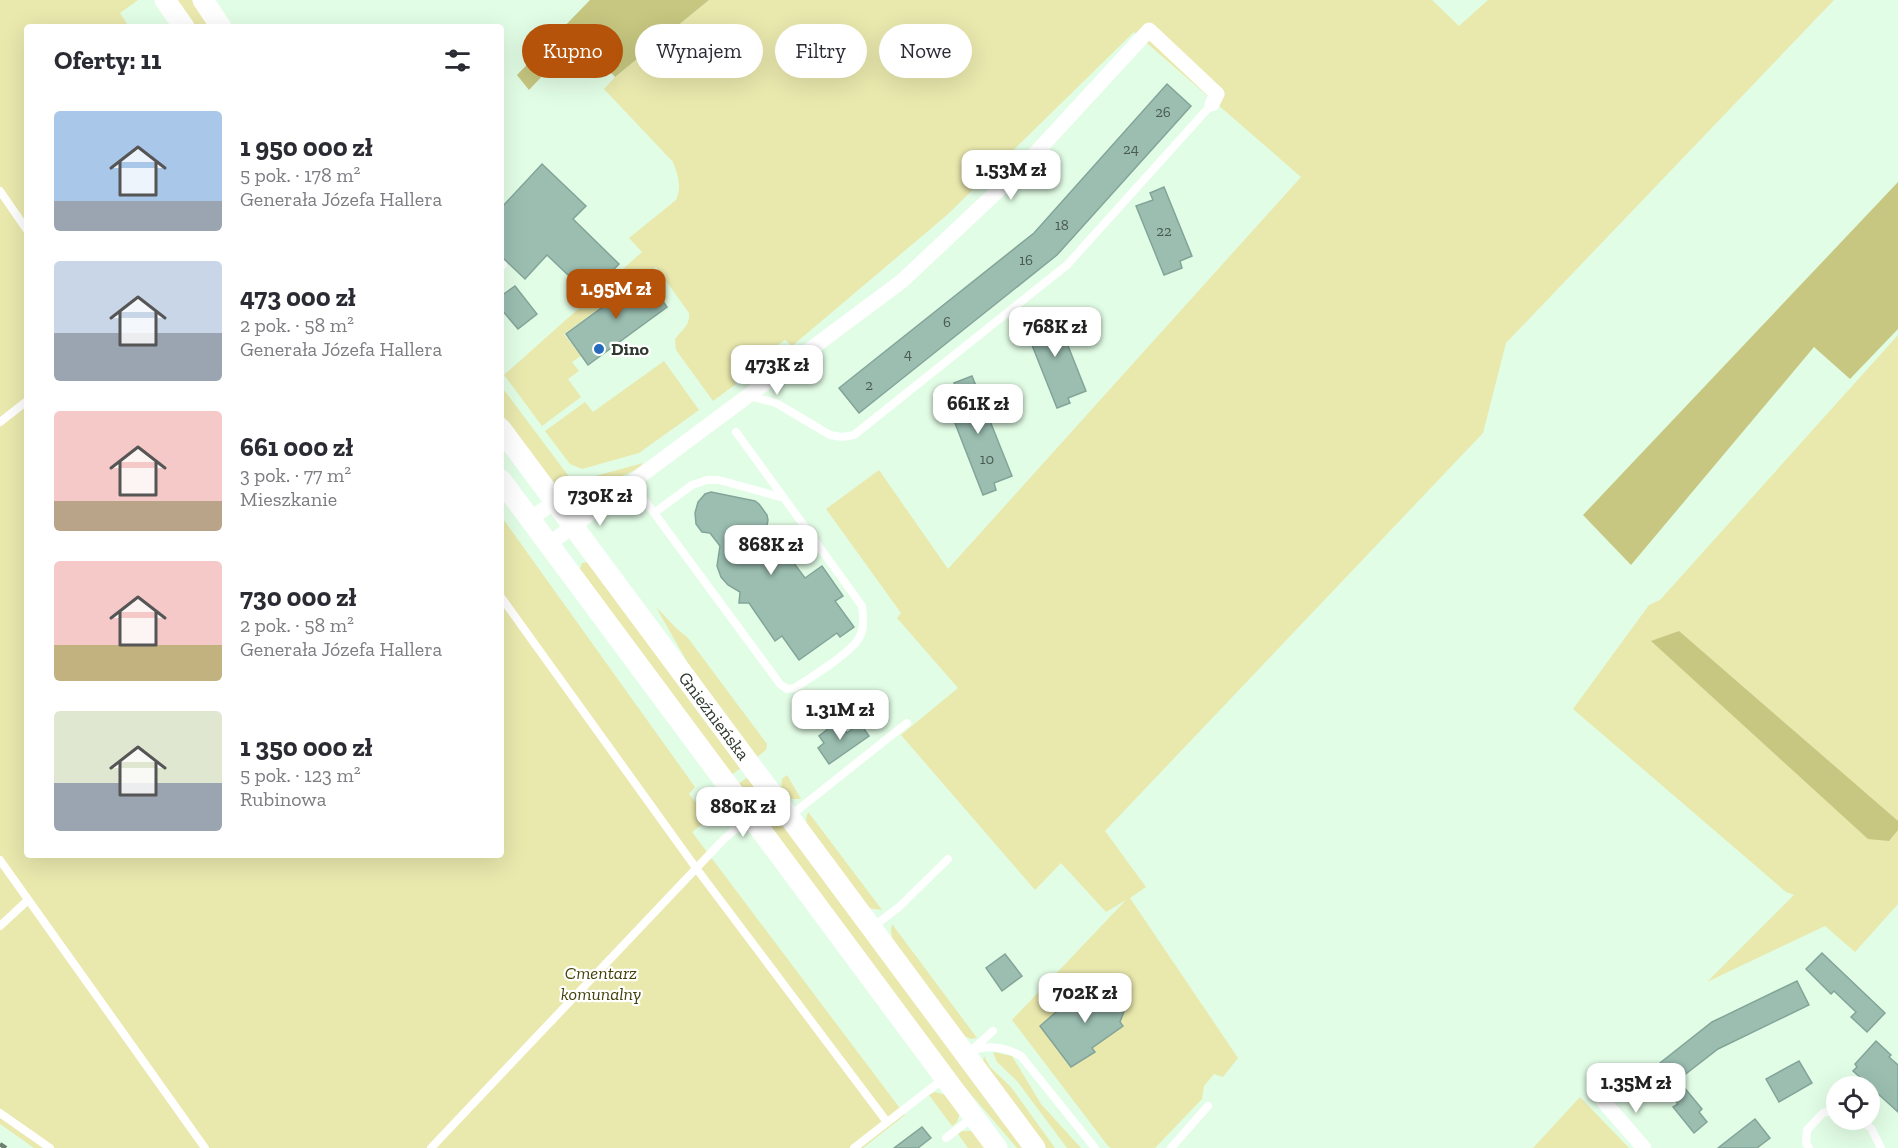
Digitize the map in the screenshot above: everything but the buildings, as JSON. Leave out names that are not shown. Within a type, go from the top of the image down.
[{"type":"main road","points":[[165,0],[182,24]]},
{"type":"main road","points":[[202,0],[219,24]]},
{"type":"main road","name":"Gnieźnieńska","points":[[504,433],[872,928],[970,1052],[1035,1148]]},
{"type":"main road","name":"Gnieźnieńska","points":[[504,484],[997,1148]]},
{"type":"street","points":[[549,544],[902,281],[1020,170],[1149,30],[1217,94],[1212,104]]},
{"type":"street","points":[[530,519],[571,493],[632,483]]},
{"type":"street","points":[[1604,1102],[1644,1148]]},
{"type":"lane","points":[[749,396],[776,402],[830,435],[842,437],[854,435],[1067,265],[1212,104]]},
{"type":"lane","points":[[0,191],[24,226]]},
{"type":"lane","points":[[0,422],[24,403]]},
{"type":"lane","points":[[632,483],[780,684],[787,689],[795,688],[849,650],[859,638],[864,622],[862,606],[736,432]]},
{"type":"lane","points":[[654,513],[692,485],[707,480],[720,480],[784,498]]},
{"type":"lane","points":[[504,601],[696,868],[887,1122]]},
{"type":"lane","points":[[789,816],[907,723]]},
{"type":"lane","points":[[431,1148],[696,868],[737,826],[751,816]]},
{"type":"lane","points":[[872,928],[899,907],[948,859]]},
{"type":"lane","points":[[0,860],[205,1148]]},
{"type":"lane","points":[[0,926],[28,900]]},
{"type":"lane","points":[[970,1052],[993,1031]]},
{"type":"lane","points":[[970,1052],[999,1048],[1021,1056],[1095,1148]]},
{"type":"lane","points":[[854,1148],[945,1077]]},
{"type":"lane","points":[[1172,1148],[1208,1106]]},
{"type":"lane","points":[[1809,1148],[1806,1143],[1807,1130],[1826,1112]]},
{"type":"lane","points":[[0,1113],[50,1148]]},
{"type":"lane","points":[[946,1138],[974,1116]]},
{"type":"lane","points":[[1872,1130],[1881,1148]]},
{"type":"green space","name":"Cmentarz komunalny","points":[[0,0],[138,0],[120,13],[127,24],[24,24],[24,858],[504,858],[504,520],[695,787],[689,794],[709,819],[692,832],[905,1115],[863,1148],[34,1148],[0,1124]]},
{"type":"green space","points":[[177,0],[192,0],[209,24],[193,24]]},
{"type":"green space","points":[[709,0],[1432,0],[1459,26],[1488,0],[1834,0],[1506,343],[1483,433],[1105,831],[1146,887],[1130,898],[1238,1058],[1223,1077],[1214,1074],[1204,1086],[1202,1099],[1155,1148],[1111,1148],[1108,1146],[1012,1020],[1126,900],[1106,912],[1061,863],[1035,890],[901,735],[958,688],[897,618],[901,613],[826,509],[879,470],[948,569],[1301,177],[1134,32],[947,215],[792,346],[785,340],[732,378],[736,384],[713,401],[676,350],[675,339],[687,325],[689,313],[656,267],[564,334],[581,356],[572,362],[579,371],[568,379],[581,397],[542,426],[504,375],[642,252],[629,238],[676,200],[679,190],[678,176],[673,162],[604,89],[614,78],[623,78],[623,70],[635,61],[635,78],[763,78],[763,24],[680,24]]},
{"type":"green space","points":[[1898,335],[1898,904],[1855,952],[1825,926],[1707,982],[1794,895],[1786,892],[1573,709],[1649,605],[1660,600]]},
{"type":"green space","points":[[664,361],[699,410],[639,453],[582,469],[570,464],[545,431],[585,402],[593,412]]},
{"type":"green space","points":[[504,390],[576,486],[565,487],[553,482],[504,417]]},
{"type":"green space","points":[[643,463],[633,471],[613,479],[592,483],[588,478]]},
{"type":"green space","points":[[588,562],[741,768],[731,775],[580,569],[582,563]]},
{"type":"green space","points":[[656,607],[688,638],[767,744],[766,750],[757,757],[689,665]]},
{"type":"green space","points":[[787,775],[801,799],[791,799],[781,790],[782,779]]},
{"type":"green space","points":[[748,777],[1024,1148],[1017,1148],[962,1084],[738,784]]},
{"type":"green space","points":[[808,812],[882,910],[868,908],[807,825]]},
{"type":"green space","points":[[892,924],[977,1038],[971,1039],[964,1036],[892,938]]},
{"type":"green space","points":[[993,1052],[1012,1056],[1041,1104],[1081,1148],[1067,1148],[1017,1081],[997,1062]]},
{"type":"green space","points":[[984,1056],[990,1067],[1011,1087],[1055,1148],[1046,1148],[983,1062]]},
{"type":"green space","points":[[935,1092],[946,1095],[960,1113],[957,1122],[952,1126],[929,1095]]},
{"type":"green space","points":[[1580,1097],[1629,1148],[1533,1148]]},
{"type":"green space","points":[[962,1131],[973,1131],[985,1148],[968,1148],[958,1134]]},
{"type":"shaded area","points":[[590,0],[709,0],[680,24],[635,24],[635,61],[623,70],[623,24],[567,24]]},
{"type":"shaded area","points":[[522,70],[522,78],[540,78],[529,90],[517,75]]},
{"type":"shaded area","points":[[1898,182],[1898,329],[1850,379],[1814,347],[1631,565],[1583,515]]},
{"type":"shaded area","points":[[1679,631],[1898,821],[1898,830],[1889,841],[1868,839],[1651,641]]},
{"type":"railway","points":[[0,1144],[6,1148]]},
{"type":"place","name":"Dino","points":[[599,349]]}]
